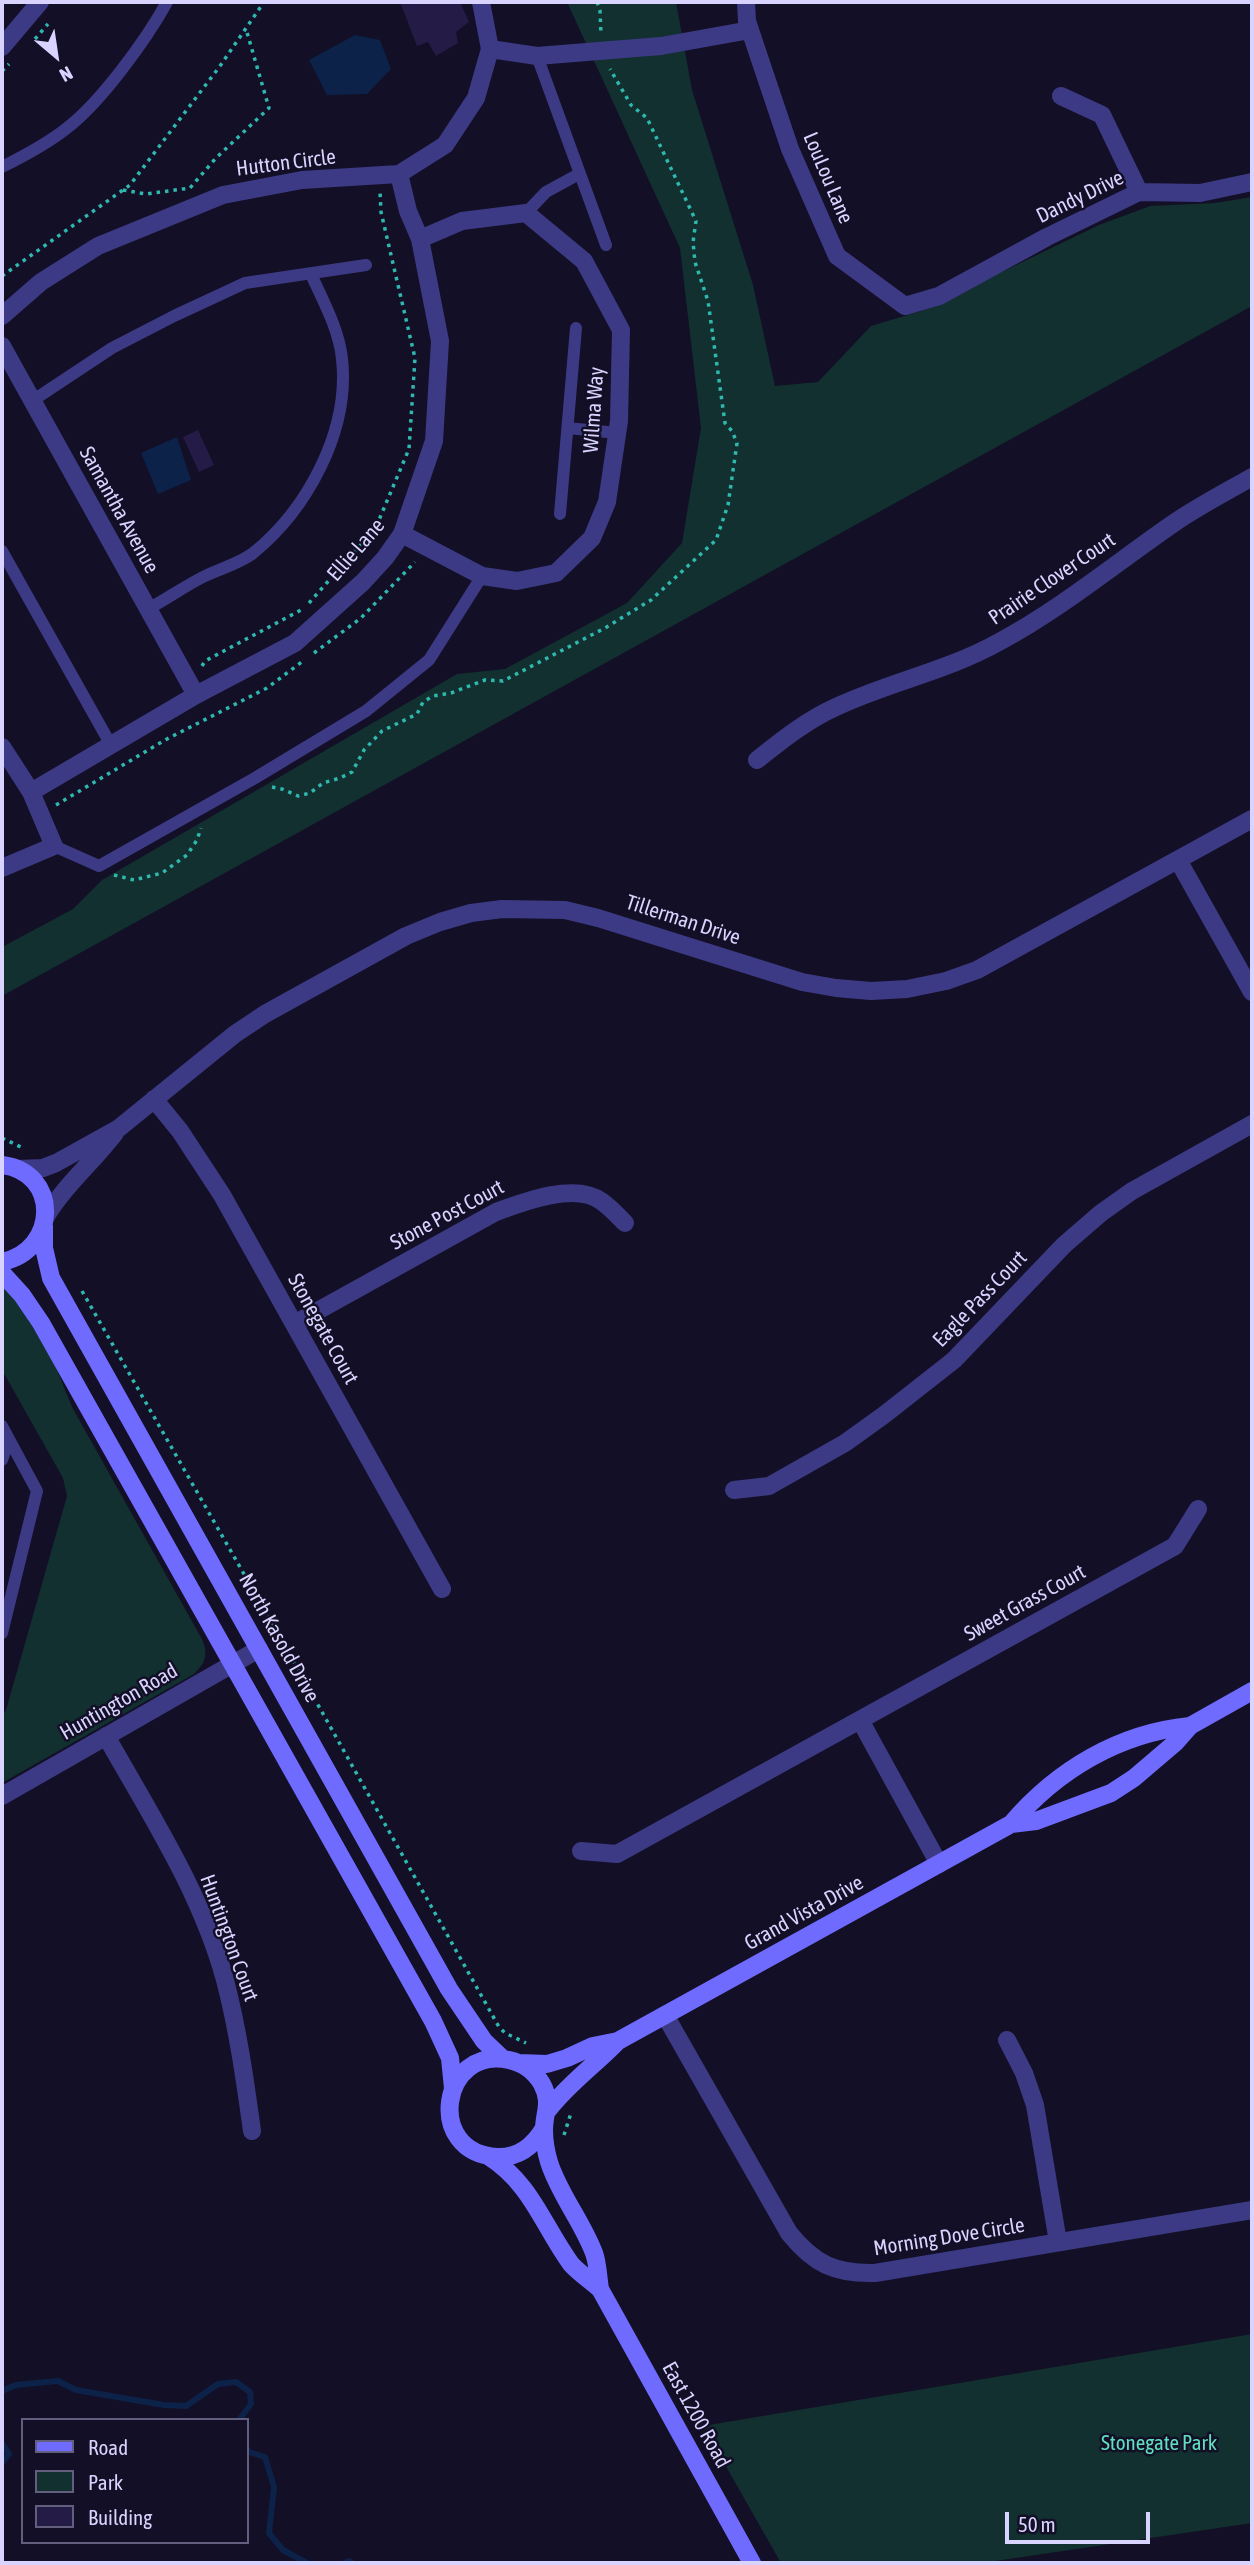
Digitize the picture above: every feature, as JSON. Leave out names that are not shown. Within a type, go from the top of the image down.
[{"type":"main road","name":"North Kasold Drive","points":[[7,1165],[29,1177],[39,1189],[44,1203],[44,1248],[51,1278],[449,1989],[484,2041],[511,2061]]},
{"type":"main road","points":[[2,1262],[16,1258],[28,1250],[38,1240],[44,1222]]},
{"type":"main road","points":[[2,1273],[22,1295],[41,1323],[444,2043],[452,2066],[453,2088],[449,2114],[454,2131],[465,2145],[488,2157],[502,2157],[515,2155],[537,2139],[544,2128],[548,2110],[541,2082],[535,2074],[511,2061],[483,2061],[473,2065],[458,2079],[453,2088]]},
{"type":"main road","name":"Grand Vista Drive","points":[[1011,1824],[1036,1821],[1111,1793],[1165,1752],[1190,1726],[1252,1691]]},
{"type":"main road","name":"Grand Vista Drive","points":[[548,2110],[563,2091],[618,2041],[1011,1824],[1026,1806],[1092,1755],[1166,1728],[1190,1726]]},
{"type":"main road","name":"Grand Vista Drive","points":[[511,2061],[547,2064],[567,2059],[593,2046],[618,2041]]},
{"type":"main road","name":"East 1200 Road","points":[[544,2128],[548,2161],[594,2253],[600,2289],[752,2563]]},
{"type":"main road","name":"East 1200 Road","points":[[488,2157],[514,2175],[525,2188],[573,2266],[600,2289]]},
{"type":"street","points":[[2,47],[40,2]]},
{"type":"street","name":"Hutton Circle","points":[[2,316],[41,282],[98,246],[223,195],[302,180],[399,174],[445,145],[475,98],[490,49],[481,2]]},
{"type":"street","name":"LouLou Lane","points":[[746,2],[750,30],[790,149],[837,256],[905,306],[939,296]]},
{"type":"street","points":[[490,49],[537,56],[661,46],[750,30]]},
{"type":"street","points":[[1061,96],[1102,115],[1139,192]]},
{"type":"street","name":"Ellie Lane","points":[[31,792],[111,745],[193,690],[295,643],[363,582],[386,558],[402,534],[435,442],[440,341],[420,239],[408,211],[399,174]]},
{"type":"street","name":"Dandy Drive","points":[[939,296],[1047,237],[1139,192],[1200,193],[1252,182]]},
{"type":"street","points":[[420,239],[462,221],[526,213]]},
{"type":"street","name":"Wilma Way","points":[[402,534],[482,576],[517,581],[555,573],[592,538],[607,502],[617,433],[621,330],[584,261],[526,213]]},
{"type":"street","name":"Samantha Avenue","points":[[2,346],[193,690]]},
{"type":"street","name":"Prairie Clover Court","points":[[757,760],[796,729],[836,706],[946,667],[1027,627],[1069,600],[1176,522],[1252,477]]},
{"type":"street","points":[[2,747],[31,792],[54,846],[2,869]]},
{"type":"street","name":"Tillerman Drive","points":[[44,1222],[66,1188],[120,1128],[200,1060],[265,1014],[406,936],[440,922],[471,913],[516,908],[565,910],[802,982],[870,991],[907,989],[946,981],[977,970],[1252,819]]},
{"type":"street","points":[[1178,860],[1252,992]]},
{"type":"street","name":"Stonegate Court","points":[[154,1099],[180,1131],[208,1173],[442,1589]]},
{"type":"street","name":"Eagle Pass Court","points":[[734,1490],[769,1486],[845,1443],[884,1416],[954,1360],[1064,1245],[1101,1213],[1132,1191],[1252,1124]]},
{"type":"street","name":"Tillerman Drive","points":[[7,1165],[43,1168],[120,1128]]},
{"type":"street","name":"Stone Post Court","points":[[294,1324],[496,1212],[525,1201],[552,1195],[581,1194],[600,1199],[625,1223]]},
{"type":"street","name":"Sweet Grass Court","points":[[582,1851],[617,1854],[1175,1546],[1198,1509]]},
{"type":"street","name":"Huntington Road","points":[[2,1796],[259,1649]]},
{"type":"street","points":[[860,1720],[939,1864]]},
{"type":"street","name":"Huntington Court","points":[[106,1736],[180,1868],[204,1921],[224,1977],[240,2045],[252,2131]]},
{"type":"street","name":"Morning Dove Circle","points":[[665,2015],[789,2234],[802,2250],[819,2263],[836,2270],[875,2273],[1252,2210]]},
{"type":"street","points":[[1007,2040],[1024,2073],[1035,2105],[1058,2242]]},
{"type":"lane","points":[[2,167],[68,128],[108,86],[156,22],[167,2]]},
{"type":"lane","points":[[537,56],[606,245]]},
{"type":"lane","points":[[526,213],[546,192],[579,174]]},
{"type":"lane","points":[[32,401],[112,348],[245,283],[366,265]]},
{"type":"lane","points":[[148,609],[202,577],[249,556],[282,526],[313,485],[342,400],[342,358],[333,322],[311,274]]},
{"type":"lane","points":[[560,514],[576,328]]},
{"type":"lane","points":[[568,428],[617,433]]},
{"type":"lane","points":[[2,551],[111,745]]},
{"type":"lane","points":[[54,846],[99,866],[255,778],[366,711],[429,660],[482,576]]},
{"type":"lane","points":[[2,1426],[37,1491],[2,1633]]},
{"type":"lane","points":[[2,1460],[9,1439]]},
{"type":"path","points":[[2,275],[130,185],[264,2]]},
{"type":"path","points":[[264,786],[282,789],[298,796],[310,793],[323,783],[352,772],[364,750],[382,730],[417,714],[423,702],[433,696],[451,693],[485,680],[503,681],[605,628],[650,600],[716,540],[728,505],[737,443],[725,423],[708,301],[695,262],[693,242],[696,221],[648,118],[631,105],[609,66],[597,2]]},
{"type":"path","points":[[123,190],[146,194],[190,188],[216,158],[269,108],[246,29]]},
{"type":"path","points":[[193,690],[205,661],[304,609],[376,527],[409,449],[415,358],[380,212],[379,176]]},
{"type":"path","points":[[105,862],[112,874],[134,880],[162,873],[187,855],[206,820]]},
{"type":"path","points":[[2,1138],[28,1150]]},
{"type":"path","points":[[80,1288],[499,2026],[512,2037],[535,2046]]},
{"type":"path","points":[[563,2139],[572,2109]]},
{"type":"green space","points":[[567,2],[676,2],[692,90],[753,285],[775,386],[818,382],[871,326],[921,311],[1099,225],[1150,206],[1215,203],[1252,197],[1252,306],[2,996],[2,947],[73,909],[102,880],[457,674],[505,669],[627,603],[682,543],[701,428],[680,248]]},
{"type":"green space","points":[[2,1281],[53,1360],[72,1407],[203,1641],[205,1655],[203,1663],[194,1674],[2,1783],[2,1716],[6,1710],[67,1496],[63,1478],[2,1370]]},
{"type":"green space","name":"Stonegate Park","points":[[1252,2334],[1252,2523],[982,2563],[781,2563],[703,2426]]},
{"type":"water","points":[[355,35],[380,40],[391,69],[367,94],[327,95],[309,60]]},
{"type":"water","points":[[177,437],[191,480],[158,494],[141,453]]},
{"type":"building","points":[[400,2],[460,2],[469,22],[456,32],[458,43],[436,56],[428,42],[417,46]]},
{"type":"building","points":[[198,430],[214,465],[199,472],[183,437]]},
{"type":"waterway","points":[[2,2391],[16,2385],[58,2381],[76,2390],[164,2405],[186,2406],[218,2384],[236,2382],[250,2392],[251,2404],[240,2418]]},
{"type":"waterway","points":[[2,2443],[9,2454],[2,2463]]},
{"type":"waterway","points":[[248,2450],[265,2457],[274,2487],[269,2533],[283,2550],[307,2563]]},
{"type":"waterway","points":[[345,2563],[352,2563]]}]
